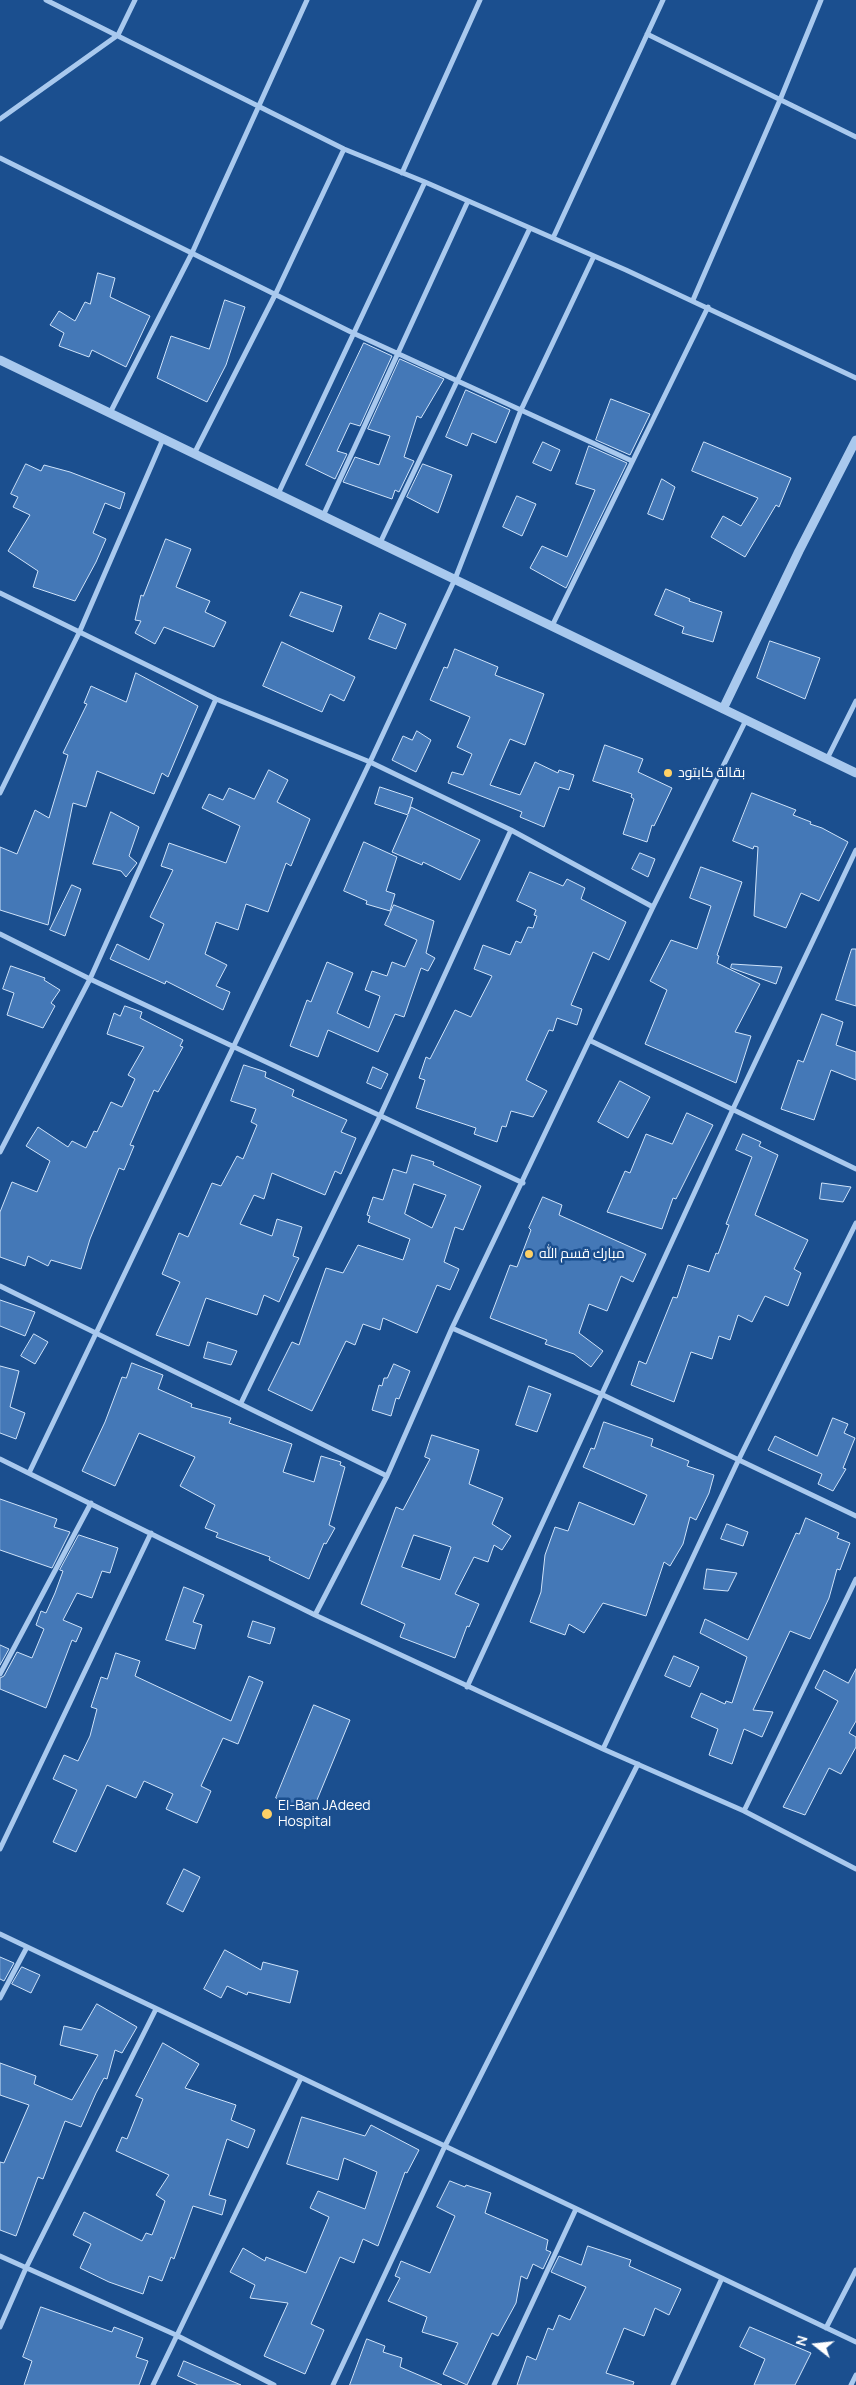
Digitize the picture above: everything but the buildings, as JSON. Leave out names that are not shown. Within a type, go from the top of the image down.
[{"type":"street","points":[[46,0],[344,149],[425,182],[693,300],[856,378]]},
{"type":"street","points":[[0,119],[118,35],[135,0]]},
{"type":"street","points":[[110,413],[192,253],[257,106],[307,0]]},
{"type":"street","points":[[402,173],[480,0]]},
{"type":"street","points":[[553,238],[663,0]]},
{"type":"street","points":[[693,300],[780,100],[821,0]]},
{"type":"street","points":[[647,34],[856,137]]},
{"type":"street","points":[[194,454],[276,293],[344,149]]},
{"type":"street","points":[[0,158],[276,293],[353,333],[632,461]]},
{"type":"street","points":[[278,494],[425,182]]},
{"type":"street","points":[[323,516],[468,201]]},
{"type":"street","points":[[380,543],[530,228]]},
{"type":"street","points":[[29,1473],[234,1048],[455,579],[521,410],[594,256]]},
{"type":"street","points":[[552,626],[708,307]]},
{"type":"street","points":[[0,360],[856,773]]},
{"type":"street","points":[[0,793],[79,633],[163,439]]},
{"type":"street","points":[[723,709],[799,551],[856,440]]},
{"type":"street","points":[[0,594],[216,699],[370,762],[511,830],[653,907]]},
{"type":"street","points":[[0,1152],[90,980],[216,699]]},
{"type":"street","points":[[827,759],[856,701]]},
{"type":"street","points":[[315,1615],[386,1476],[452,1328],[653,907],[746,720]]},
{"type":"street","points":[[241,1403],[380,1116],[511,830]]},
{"type":"street","points":[[467,1687],[733,1109],[856,850]]},
{"type":"street","points":[[0,934],[90,980],[523,1182]]},
{"type":"street","points":[[590,1041],[856,1169]]},
{"type":"street","points":[[604,1749],[738,1461],[856,1223]]},
{"type":"street","points":[[0,1286],[386,1476]]},
{"type":"street","points":[[452,1328],[601,1394],[856,1516]]},
{"type":"street","points":[[0,1459],[315,1615],[467,1687],[744,1811],[856,1869]]},
{"type":"street","points":[[0,1674],[91,1503]]},
{"type":"street","points":[[0,1849],[151,1533]]},
{"type":"street","points":[[744,1811],[856,1579]]},
{"type":"street","points":[[333,2385],[445,2146],[638,1764]]},
{"type":"street","points":[[0,1934],[856,2342]]},
{"type":"street","points":[[0,1998],[27,1947]]},
{"type":"street","points":[[0,2327],[26,2268],[156,2008]]},
{"type":"street","points":[[153,2385],[301,2078]]},
{"type":"street","points":[[494,2385],[576,2209]]},
{"type":"street","points":[[0,2256],[176,2335],[274,2385]]},
{"type":"street","points":[[826,2328],[856,2270]]},
{"type":"street","points":[[673,2385],[722,2278]]},
{"type":"street","points":[[851,2385],[856,2375]]},
{"type":"place","name":"بقالة كابتود","points":[[668,773]]},
{"type":"place","name":"مبارك قسم الله","points":[[529,1254]]},
{"type":"place","name":"El-Ban JAdeed Hospital","points":[[267,1814]]}]
